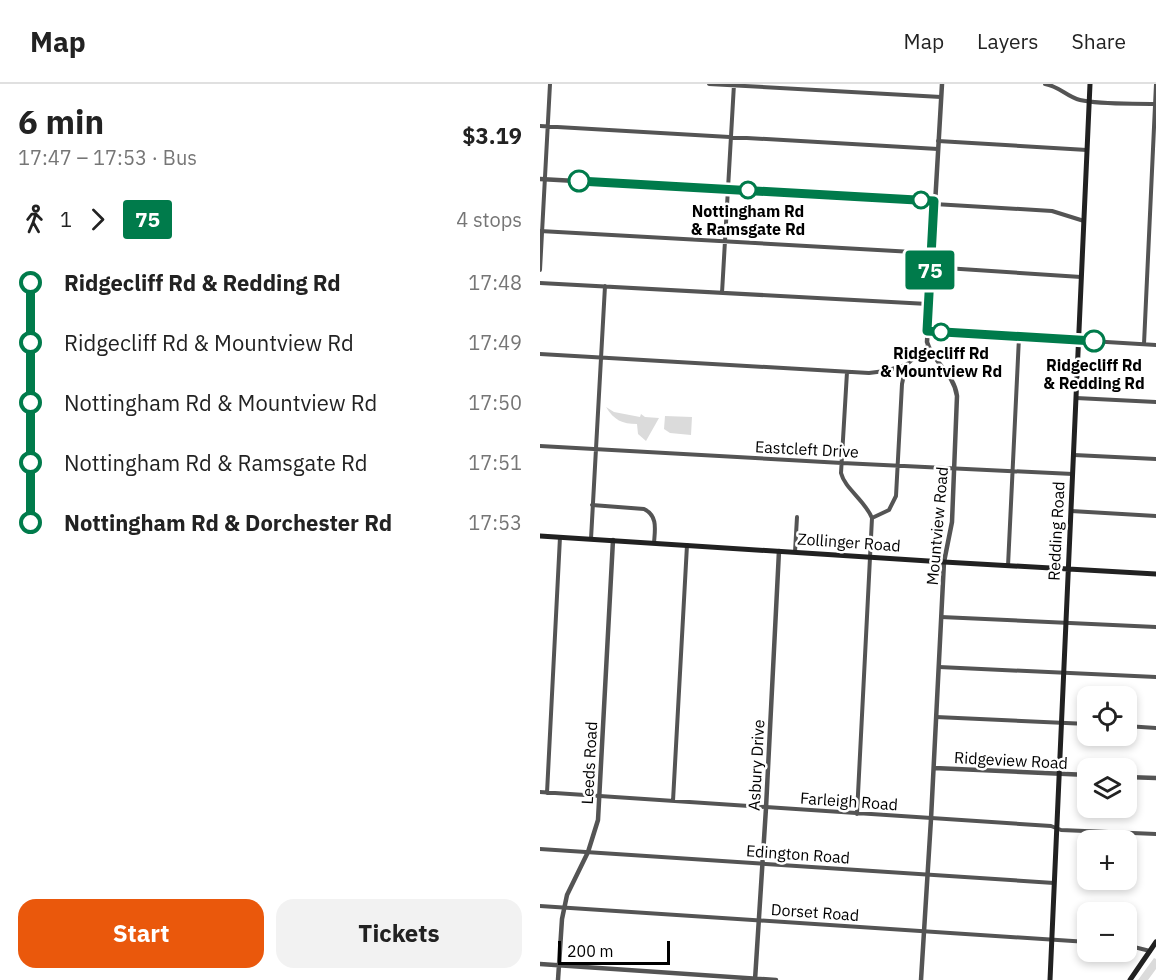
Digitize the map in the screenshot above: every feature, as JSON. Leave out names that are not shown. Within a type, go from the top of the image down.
[{"type":"main road","name":"Redding Road","points":[[1050,980],[1090,84]]},
{"type":"main road","name":"Zollinger Road","points":[[540,536],[1156,574]]},
{"type":"main road","points":[[1130,980],[1156,942]]},
{"type":"street","points":[[540,270],[542,179],[550,84]]},
{"type":"street","points":[[709,84],[941,98]]},
{"type":"street","points":[[540,354],[876,373],[906,365],[928,346],[928,304],[942,84]]},
{"type":"street","points":[[1046,84],[1074,98],[1089,101],[1156,104]]},
{"type":"street","points":[[1144,344],[1156,84]]},
{"type":"street","points":[[722,293],[734,85]]},
{"type":"street","points":[[540,126],[938,148]]},
{"type":"street","points":[[938,141],[1087,150]]},
{"type":"street","points":[[542,179],[1052,211],[1084,220]]},
{"type":"street","points":[[541,231],[931,253]]},
{"type":"street","points":[[930,267],[1081,277]]},
{"type":"street","points":[[540,283],[928,304]]},
{"type":"street","points":[[591,539],[605,286]]},
{"type":"street","points":[[927,331],[1156,345]]},
{"type":"street","points":[[1008,566],[1019,336]]},
{"type":"street","name":"Mountview Road","points":[[921,980],[932,819],[944,562],[952,522],[957,392],[950,376],[935,359],[928,346]]},
{"type":"street","points":[[872,518],[884,514],[893,506],[897,496],[902,384],[906,365]]},
{"type":"street","points":[[847,372],[842,463],[844,481],[864,503],[872,518],[857,813]]},
{"type":"street","points":[[1076,398],[1156,402]]},
{"type":"street","name":"Eastcleft Drive","points":[[540,446],[1073,474]]},
{"type":"street","points":[[1074,455],[1156,459]]},
{"type":"street","points":[[592,505],[644,509],[650,512],[654,516],[654,543]]},
{"type":"street","points":[[1071,511],[1156,516]]},
{"type":"street","points":[[795,552],[797,518]]},
{"type":"street","points":[[547,793],[560,537]]},
{"type":"street","name":"Leeds Road","points":[[558,980],[564,907],[573,879],[588,852],[598,820],[613,540]]},
{"type":"street","points":[[673,801],[687,545]]},
{"type":"street","name":"Asbury Drive","points":[[755,979],[779,550]]},
{"type":"street","points":[[941,617],[1156,627]]},
{"type":"street","points":[[939,667],[1156,677]]},
{"type":"street","points":[[936,717],[1077,724]]},
{"type":"street","points":[[1137,727],[1156,728]]},
{"type":"street","name":"Ridgeview Road","points":[[934,768],[1077,775]]},
{"type":"street","points":[[1137,777],[1156,778]]},
{"type":"street","name":"Farleigh Road","points":[[540,792],[1156,834]]},
{"type":"street","name":"Edington Road","points":[[540,849],[1054,884]]},
{"type":"street","name":"Dorset Road","points":[[540,906],[1077,941]]},
{"type":"street","points":[[1137,948],[1150,951]]},
{"type":"street","points":[[540,964],[776,980]]},
{"type":"shaded area","points":[[606,407],[614,412],[659,418],[646,441],[638,434],[637,424],[619,420]]},
{"type":"shaded area","points":[[665,416],[692,417],[691,435],[670,433],[664,429]]},
{"type":"shaded area","points":[[1154,958],[1156,969],[1148,980],[1138,980]]},
{"type":"bus line","name":"75","points":[[579,181],[934,201],[927,331],[1094,341]]},
{"type":"place","name":"Nottingham Rd & Ramsgate Rd","points":[[748,190]]},
{"type":"place","name":"Ridgecliff Rd & Mountview Rd","points":[[941,332]]},
{"type":"place","name":"Ridgecliff Rd & Redding Rd","points":[[1094,341]]}]
